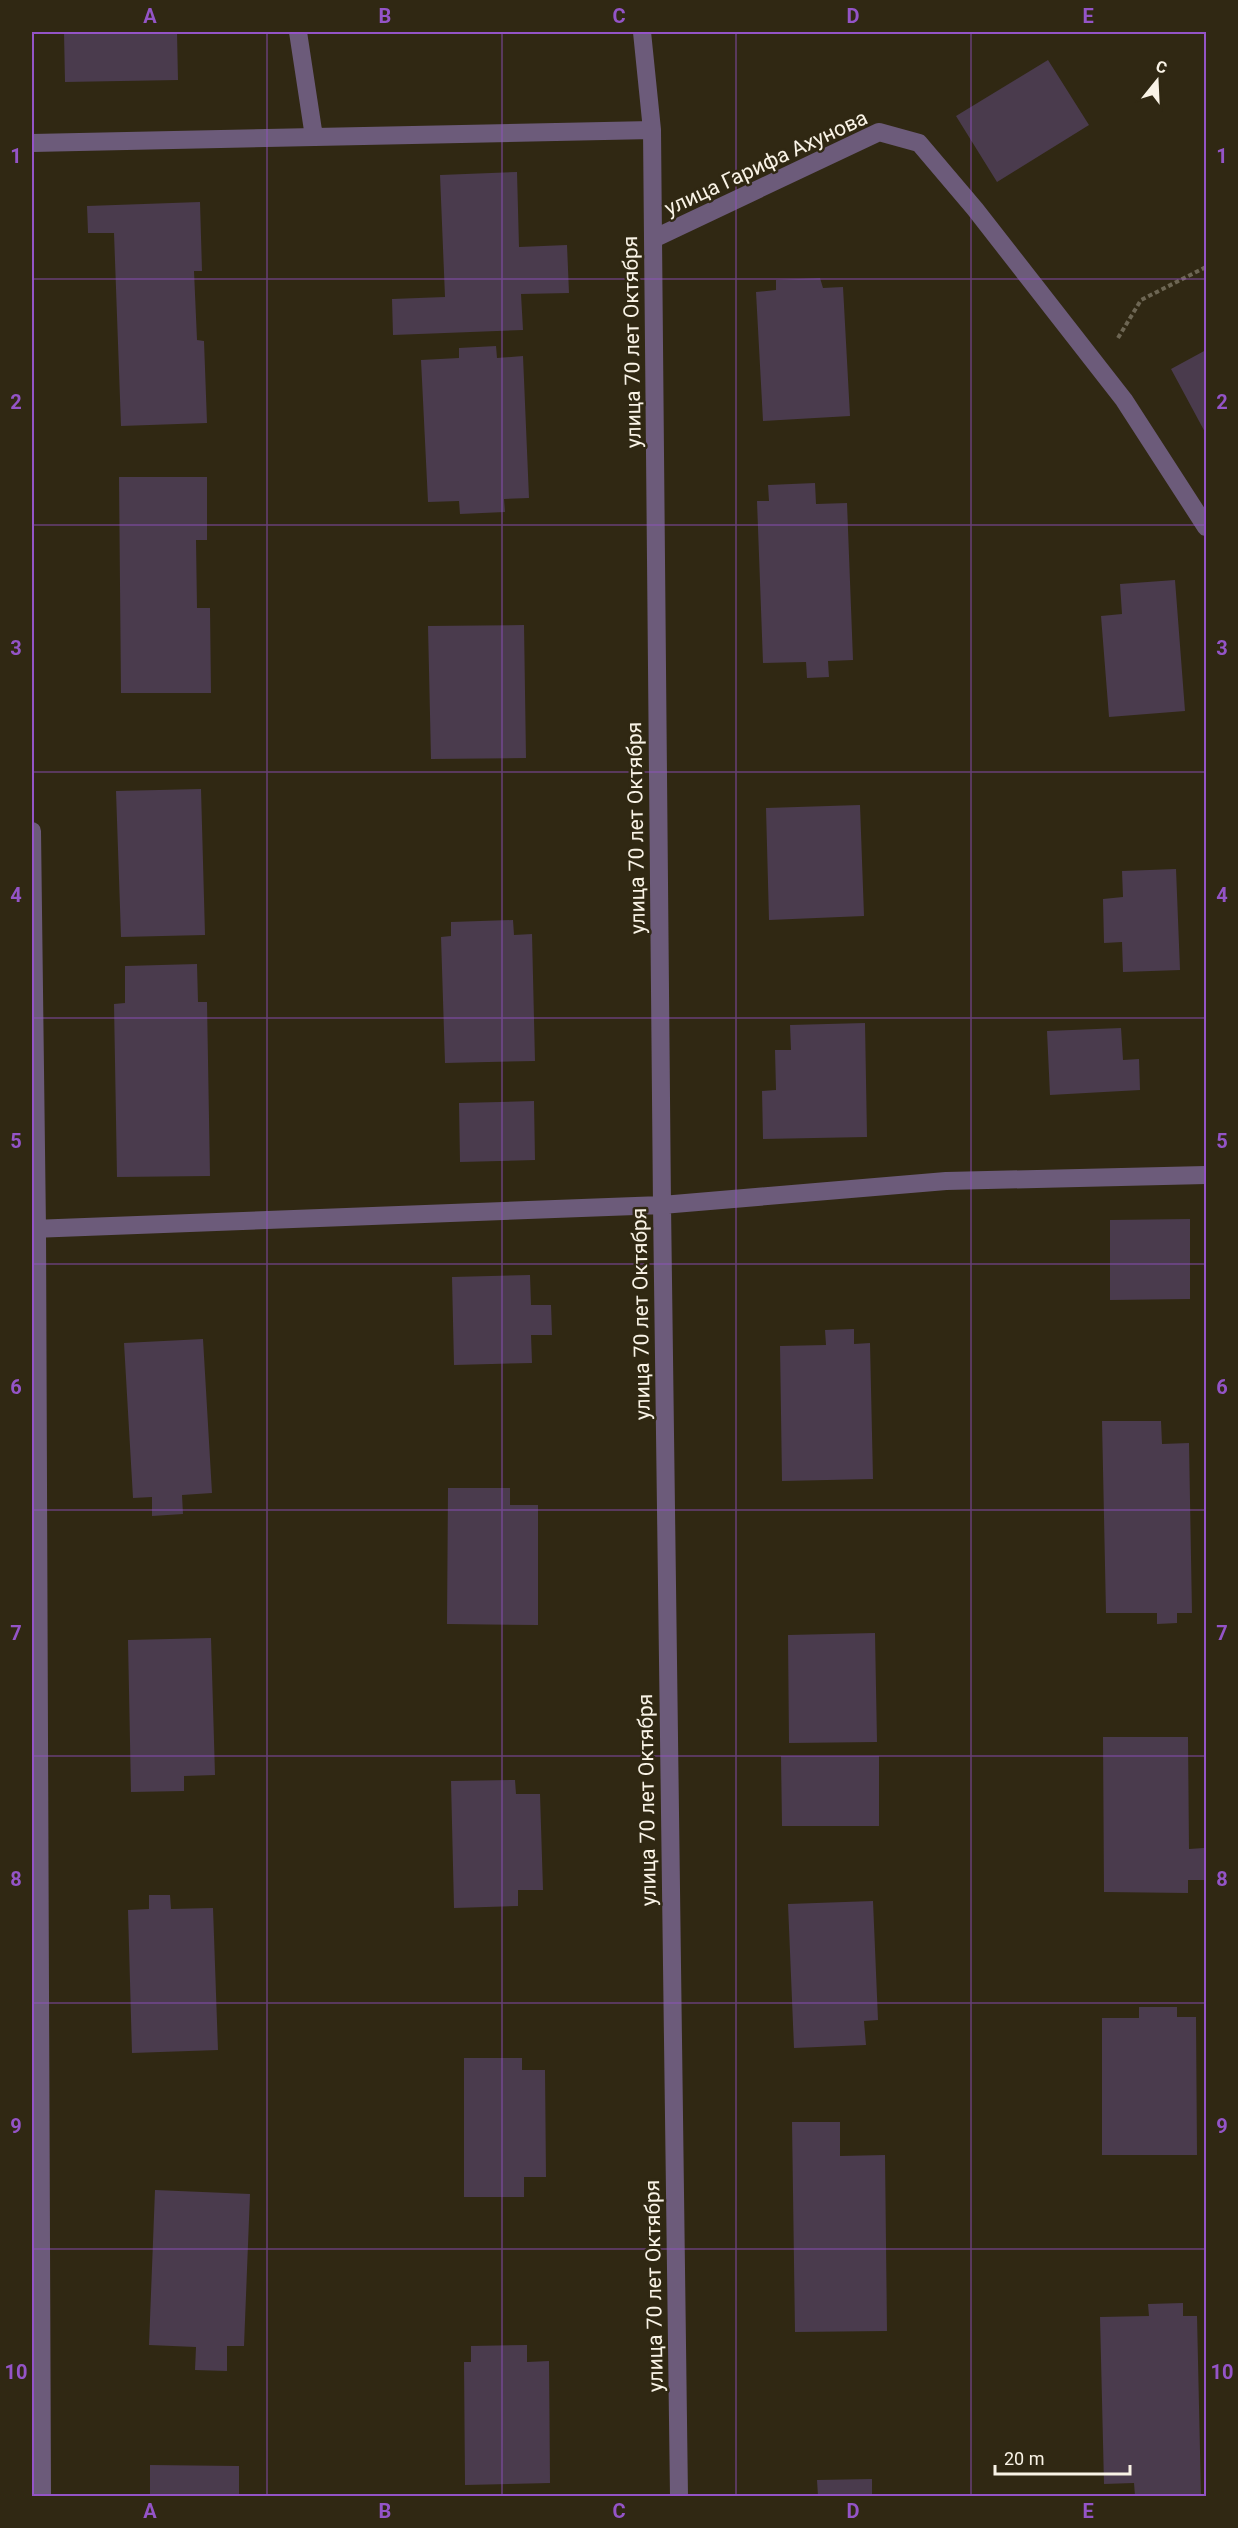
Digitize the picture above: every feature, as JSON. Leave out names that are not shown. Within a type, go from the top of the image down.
[{"type":"street","points":[[298,32],[314,137]]},
{"type":"street","name":"улица 70 лет Октября","points":[[642,32],[652,130],[662,1205],[679,2496]]},
{"type":"street","points":[[32,143],[652,130]]},
{"type":"street","name":"улица Гарифа Ахунова","points":[[653,239],[879,132],[919,143],[975,209],[1124,400],[1206,527]]},
{"type":"street","points":[[32,831],[42,2496]]},
{"type":"street","points":[[34,1229],[662,1205],[946,1181],[1206,1175]]},
{"type":"path","points":[[1114,346],[1141,300],[1206,267]]},
{"type":"building","points":[[64,32],[177,32],[178,80],[65,82]]},
{"type":"building","points":[[1048,60],[1089,125],[997,182],[956,116]]},
{"type":"building","points":[[517,172],[519,247],[567,245],[569,293],[521,294],[523,330],[393,335],[392,299],[445,297],[440,175]]},
{"type":"building","points":[[200,202],[202,271],[194,271],[197,340],[204,341],[207,423],[121,426],[114,233],[88,233],[87,206]]},
{"type":"building","points":[[820,278],[823,288],[843,287],[850,416],[763,421],[756,292],[776,290],[776,280]]},
{"type":"building","points":[[496,346],[497,358],[523,356],[529,498],[504,499],[505,512],[460,514],[459,501],[428,502],[421,360],[459,358],[459,348]]},
{"type":"building","points":[[1206,350],[1206,434],[1171,369]]},
{"type":"building","points":[[119,477],[207,477],[207,540],[196,540],[197,608],[210,608],[211,693],[121,693]]},
{"type":"building","points":[[815,483],[816,504],[847,503],[853,660],[828,661],[829,677],[807,678],[806,662],[763,663],[757,501],[769,501],[768,485]]},
{"type":"building","points":[[1175,580],[1185,711],[1109,717],[1101,616],[1122,614],[1120,584]]},
{"type":"building","points":[[524,625],[526,758],[431,759],[428,626]]},
{"type":"building","points":[[201,789],[205,935],[121,937],[116,791]]},
{"type":"building","points":[[860,805],[864,916],[769,920],[766,808]]},
{"type":"building","points":[[1176,869],[1180,970],[1123,972],[1122,942],[1104,943],[1103,899],[1123,897],[1122,871]]},
{"type":"building","points":[[513,920],[514,935],[532,934],[535,1061],[445,1063],[441,937],[451,936],[451,922]]},
{"type":"building","points":[[197,964],[198,1002],[207,1002],[210,1176],[117,1177],[114,1004],[125,1003],[125,966]]},
{"type":"building","points":[[865,1023],[867,1137],[763,1139],[762,1091],[776,1090],[775,1050],[791,1050],[790,1025]]},
{"type":"building","points":[[1121,1028],[1123,1060],[1139,1059],[1140,1090],[1050,1095],[1047,1031]]},
{"type":"building","points":[[534,1101],[535,1160],[460,1162],[459,1103]]},
{"type":"building","points":[[1190,1219],[1190,1299],[1110,1300],[1110,1220]]},
{"type":"building","points":[[530,1275],[531,1305],[551,1305],[552,1335],[531,1335],[532,1363],[454,1365],[452,1277]]},
{"type":"building","points":[[854,1329],[854,1344],[870,1343],[873,1479],[782,1481],[780,1346],[826,1345],[825,1330]]},
{"type":"building","points":[[203,1339],[212,1493],[182,1495],[183,1514],[152,1516],[152,1497],[133,1498],[124,1343]]},
{"type":"building","points":[[1102,1421],[1161,1421],[1162,1444],[1189,1443],[1192,1613],[1177,1613],[1177,1623],[1157,1624],[1157,1613],[1106,1613]]},
{"type":"building","points":[[448,1488],[510,1488],[510,1505],[538,1505],[538,1625],[447,1624]]},
{"type":"building","points":[[875,1633],[877,1742],[789,1743],[788,1635]]},
{"type":"building","points":[[211,1638],[215,1775],[184,1776],[184,1791],[131,1792],[128,1640]]},
{"type":"building","points":[[1103,1737],[1188,1737],[1189,1849],[1204,1848],[1204,1880],[1188,1880],[1188,1893],[1104,1892]]},
{"type":"building","points":[[781,1756],[879,1756],[879,1826],[782,1826]]},
{"type":"building","points":[[515,1780],[516,1794],[540,1794],[543,1890],[518,1890],[518,1906],[454,1908],[451,1781]]},
{"type":"building","points":[[149,1895],[170,1895],[171,1909],[213,1908],[218,2050],[132,2053],[128,1910],[149,1909]]},
{"type":"building","points":[[873,1901],[878,2020],[864,2021],[866,2045],[794,2048],[788,1904]]},
{"type":"building","points":[[1139,2007],[1177,2007],[1177,2017],[1196,2017],[1197,2155],[1102,2155],[1102,2018],[1139,2018]]},
{"type":"building","points":[[464,2058],[522,2058],[522,2070],[545,2070],[546,2177],[524,2177],[524,2197],[464,2197]]},
{"type":"building","points":[[792,2122],[840,2122],[840,2156],[885,2155],[887,2331],[795,2332]]},
{"type":"building","points":[[155,2190],[250,2194],[244,2346],[227,2346],[227,2371],[195,2370],[196,2347],[149,2345]]},
{"type":"building","points":[[1183,2303],[1183,2316],[1197,2316],[1201,2496],[1135,2496],[1134,2483],[1104,2484],[1100,2317],[1149,2316],[1148,2304]]},
{"type":"building","points":[[527,2345],[527,2362],[549,2361],[550,2483],[465,2485],[464,2362],[471,2362],[471,2346]]},
{"type":"building","points":[[150,2465],[239,2466],[239,2496],[150,2496]]},
{"type":"building","points":[[872,2479],[872,2496],[818,2496],[817,2480]]}]
